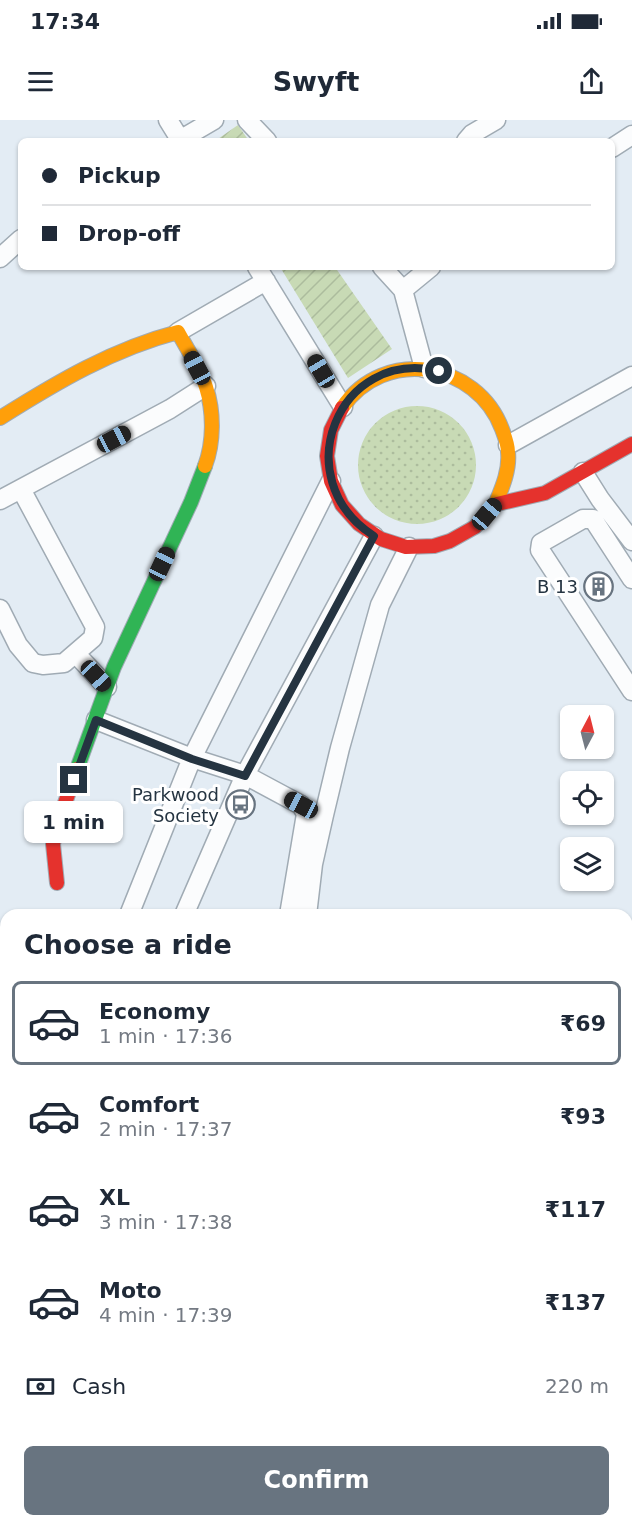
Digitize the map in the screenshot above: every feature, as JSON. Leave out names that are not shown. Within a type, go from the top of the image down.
[{"type":"street","points":[[168,120],[178,138]]},
{"type":"street","points":[[185,138],[214,120]]},
{"type":"street","points":[[247,120],[264,138]]},
{"type":"street","points":[[469,138],[496,120]]},
{"type":"street","points":[[615,146],[632,135]]},
{"type":"street","points":[[0,258],[18,241]]},
{"type":"street","points":[[385,270],[403,290],[423,368]]},
{"type":"street","points":[[403,290],[427,270]]},
{"type":"street","points":[[0,418],[55,383],[148,339],[178,332],[262,274],[343,407]]},
{"type":"street","points":[[57,883],[52,844],[59,820],[114,667],[190,502],[210,452],[212,418],[206,386],[178,332]]},
{"type":"street","points":[[423,368],[454,375],[480,392],[498,416],[508,445],[507,476],[495,505],[479,524],[458,538],[434,546],[409,547],[374,536],[362,528],[342,507],[331,481],[327,456],[332,430],[343,407],[358,390],[378,377],[400,369],[423,368]]},
{"type":"street","points":[[508,445],[632,376]]},
{"type":"street","points":[[0,501],[170,409],[206,386]]},
{"type":"street","points":[[495,505],[537,496],[632,444]]},
{"type":"street","points":[[583,472],[632,541]]},
{"type":"street","points":[[131,909],[192,759],[331,481]]},
{"type":"street","points":[[0,609],[18,645],[33,663],[43,665],[64,663],[93,638],[95,627],[21,489]]},
{"type":"street","points":[[630,682],[540,550],[541,543],[583,519],[593,519],[632,579]]},
{"type":"street","points":[[187,909],[245,776],[374,536]]},
{"type":"street","points":[[308,909],[313,864],[340,748],[380,605],[409,547]]},
{"type":"street","points":[[76,654],[107,687]]},
{"type":"street","points":[[96,720],[192,759],[245,776],[301,805],[306,814],[290,909]]},
{"type":"green space","points":[[238,125],[247,138],[219,138]]},
{"type":"green space","points":[[282,270],[337,270],[392,349],[348,378]]},
{"type":"green space","points":[[417,406],[428,407],[450,416],[466,432],[475,454],[475,476],[466,498],[450,514],[428,523],[417,524],[406,523],[384,514],[368,498],[359,476],[358,465],[359,454],[368,432],[384,416],[406,407]]},
{"type":"traffic: fast","points":[[77,769],[114,667],[191,502],[205,466]]},
{"type":"traffic: slow","points":[[0,418],[108,357],[178,332],[200,373],[209,397],[212,417],[211,437],[205,466]]},
{"type":"traffic: slow","points":[[342,408],[360,388],[381,376],[404,370],[428,370],[451,377],[472,389],[490,406],[502,429],[507,446],[507,472],[495,505]]},
{"type":"traffic: jam","points":[[342,408],[331,430],[327,456],[331,481],[342,505],[359,524],[381,539],[406,547],[434,546],[450,541],[475,527],[497,504],[545,493],[632,444]]},
{"type":"traffic: jam","points":[[57,883],[53,844],[77,769]]},
{"type":"place","name":"B 13","points":[[599,587]]},
{"type":"place","name":"Parkwood Society","points":[[240,805]]},
{"type":"route","points":[[74,780],[96,720],[192,759],[245,776],[374,536],[362,528],[342,507],[331,481],[327,456],[332,430],[343,407],[358,390],[378,377],[400,369],[423,368],[439,371]]}]
